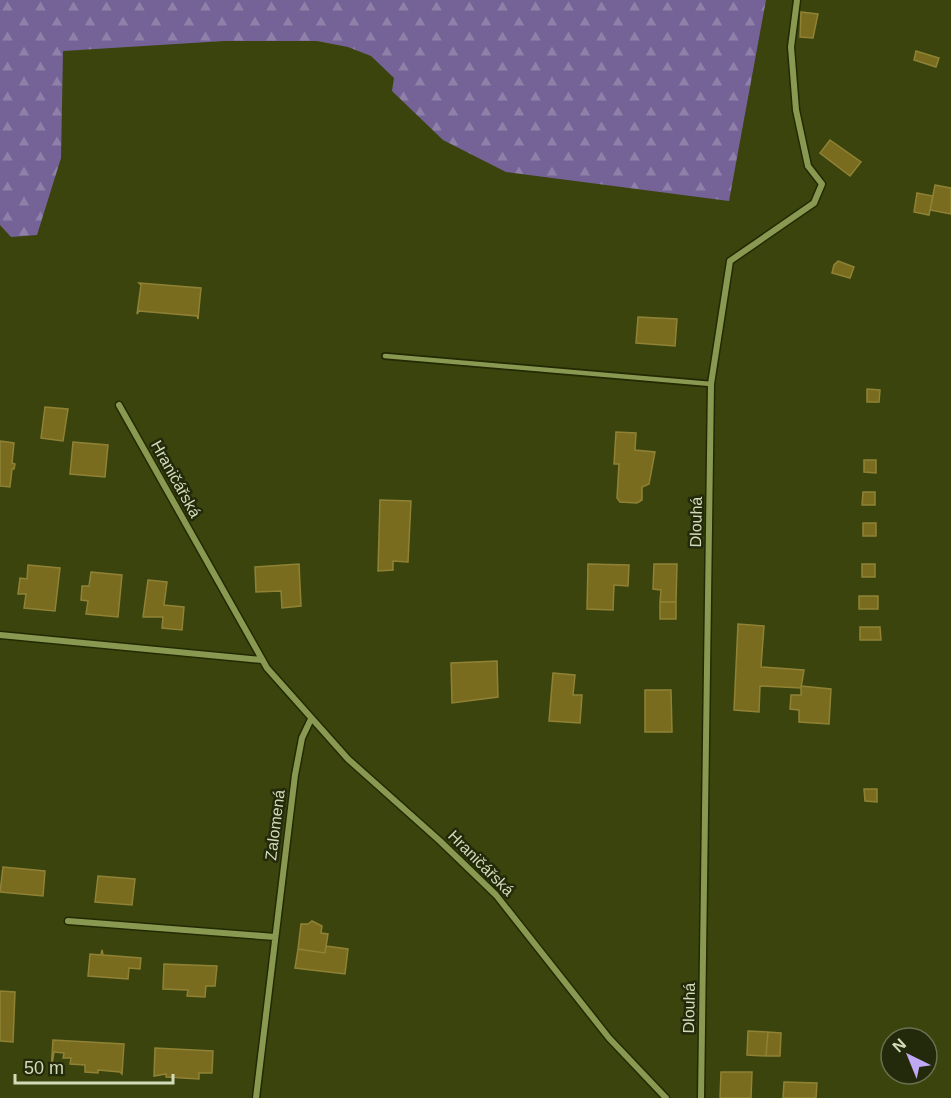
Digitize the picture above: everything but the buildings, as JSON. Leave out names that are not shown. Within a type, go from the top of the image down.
[{"type":"street","name":"Dlouhá","points":[[701,1098],[711,384],[730,261],[813,203],[822,184],[807,166],[796,110],[791,47],[797,0]]},
{"type":"street","name":"Hraničářská","points":[[119,405],[262,660],[348,759],[440,841],[496,895],[609,1038],[666,1098]]},
{"type":"street","points":[[0,635],[262,660]]},
{"type":"street","name":"Zalomená","points":[[256,1098],[295,775],[302,738],[311,719]]},
{"type":"street","points":[[68,921],[275,937]]},
{"type":"lane","points":[[385,356],[711,384]]},
{"type":"green space","points":[[0,0],[766,0],[729,201],[506,172],[443,140],[392,91],[394,78],[371,56],[348,47],[317,41],[224,41],[63,51],[61,158],[37,235],[11,237],[0,225]]}]
